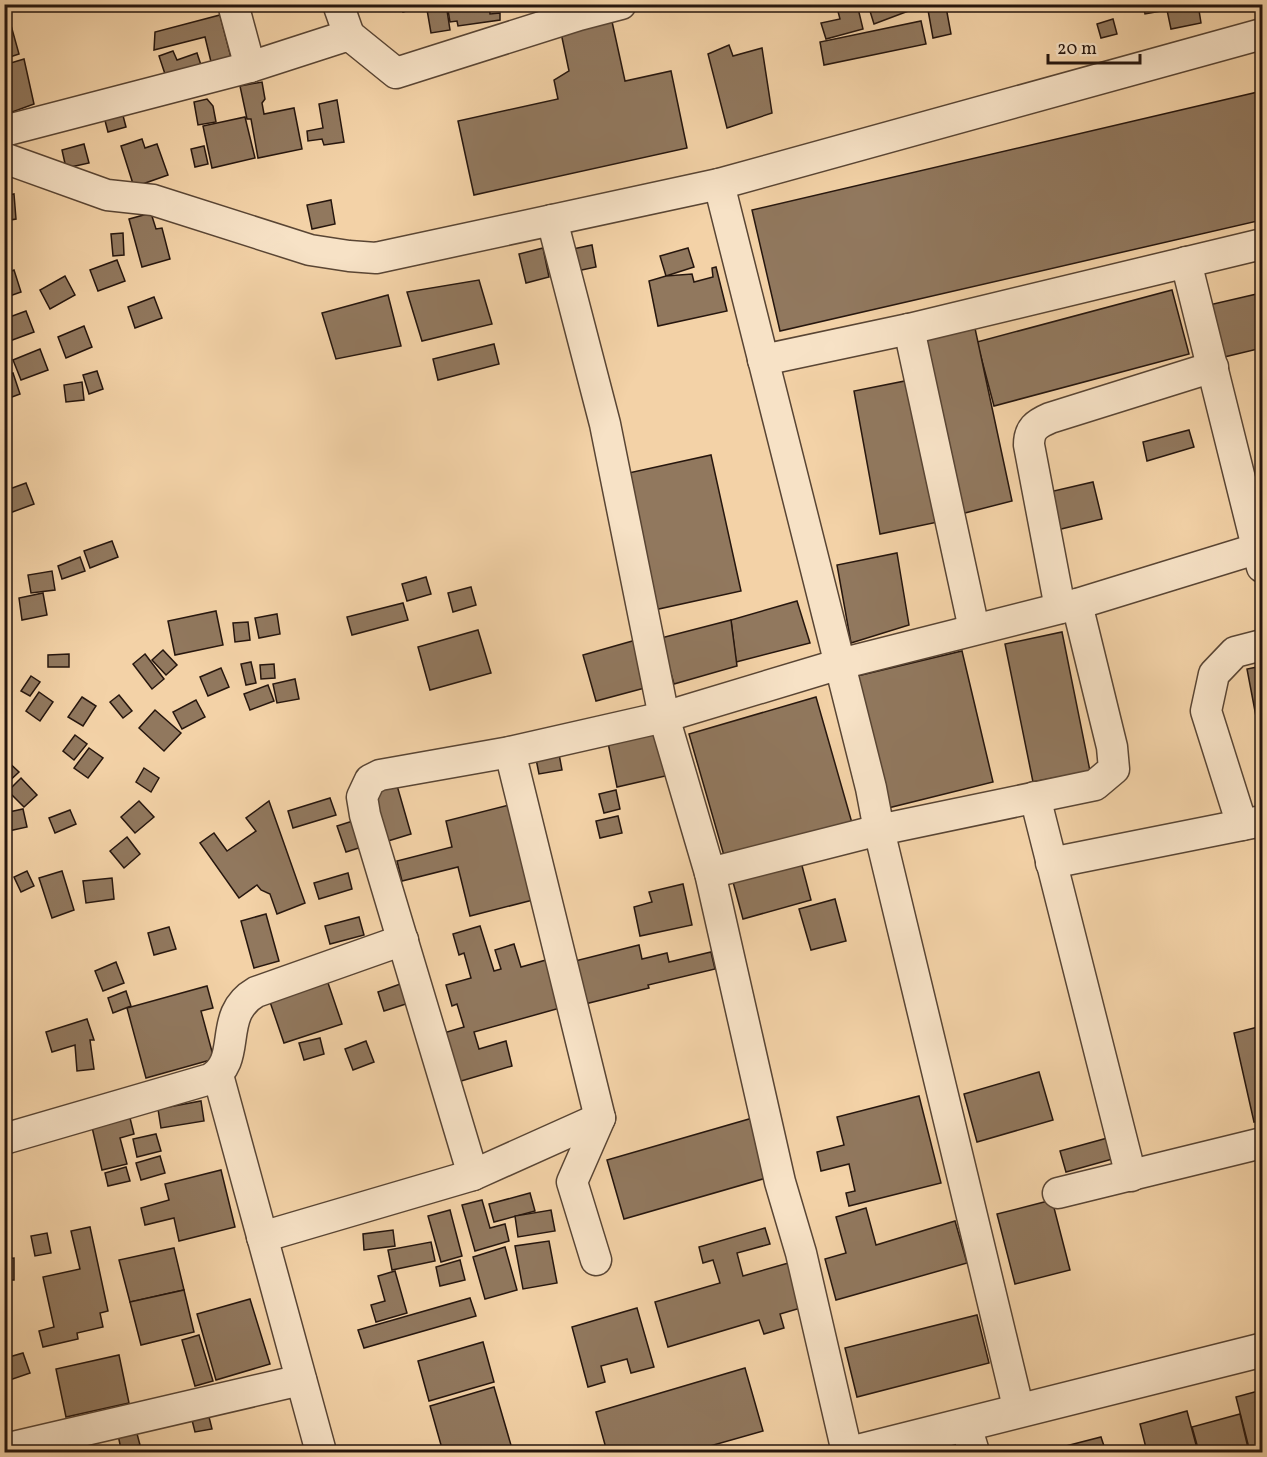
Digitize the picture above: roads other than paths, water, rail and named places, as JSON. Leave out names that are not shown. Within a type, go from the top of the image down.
[{"type":"street","points":[[232,4],[250,67]]},
{"type":"street","points":[[338,4],[349,35],[396,73],[621,4]]},
{"type":"street","points":[[4,158],[107,195],[153,200],[310,250],[376,258],[719,184],[1263,34]]},
{"type":"street","points":[[4,131],[250,67],[349,35]]},
{"type":"street","points":[[719,184],[871,788],[879,830],[1019,1411]]},
{"type":"street","points":[[552,220],[605,424],[664,717],[710,873],[780,1182],[801,1253],[847,1452]]},
{"type":"street","points":[[763,360],[909,329],[1263,244]]},
{"type":"street","points":[[473,1175],[365,814],[362,797],[370,780],[380,775],[510,752],[664,717],[840,664],[974,628],[1261,558],[1186,262]]},
{"type":"street","points":[[909,329],[974,628]]},
{"type":"street","points":[[710,873],[879,830],[1095,785],[1114,769],[1112,747],[1069,606],[1029,445],[1032,431],[1037,424],[1050,418],[1213,367]]},
{"type":"street","points":[[1051,863],[1252,823],[1206,711],[1214,674],[1235,652],[1263,645]]},
{"type":"street","points":[[510,752],[600,1118],[572,1182],[596,1260]]},
{"type":"street","points":[[1035,797],[1131,1176]]},
{"type":"street","points":[[4,1138],[210,1079],[224,1068],[238,1006],[246,998],[256,992],[403,940]]},
{"type":"street","points":[[218,1075],[321,1452]]},
{"type":"street","points":[[262,1237],[473,1175],[600,1118]]},
{"type":"street","points":[[1058,1193],[1263,1143]]},
{"type":"street","points":[[856,1452],[970,1439],[1019,1411],[1263,1350]]},
{"type":"street","points":[[4,1449],[301,1380]]}]
